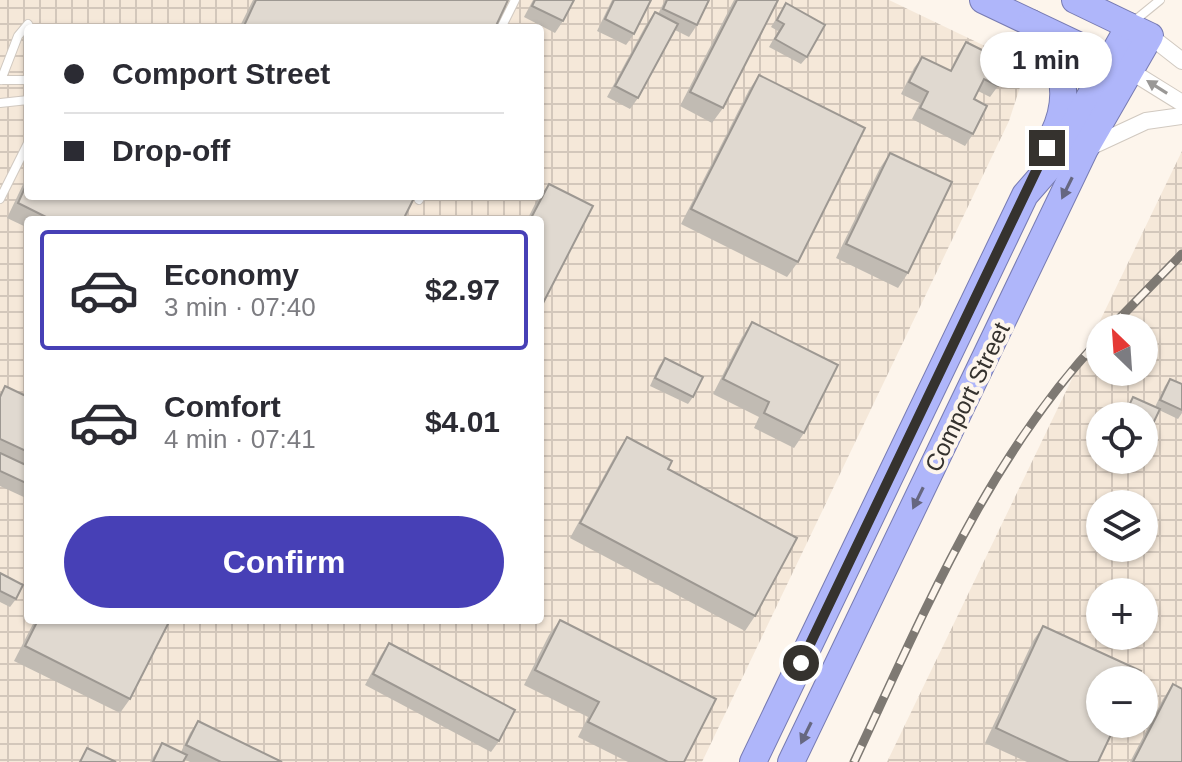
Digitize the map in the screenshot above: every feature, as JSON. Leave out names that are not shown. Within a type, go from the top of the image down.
[{"type":"highway","points":[[983,0],[1121,66]]},
{"type":"highway","points":[[1075,0],[1140,31]]},
{"type":"highway","points":[[1025,195],[1064,106],[1063,76],[1058,61],[1031,23]]},
{"type":"highway","name":"Comport Street","points":[[791,762],[1140,31]]},
{"type":"highway","name":"Comport Street","points":[[753,762],[1025,195],[1052,164],[1121,66]]},
{"type":"street","points":[[1140,31],[1182,61]]},
{"type":"street","points":[[1121,66],[1182,103]]},
{"type":"street","points":[[1085,149],[1146,121],[1182,116]]},
{"type":"lane","points":[[503,24],[515,0]]},
{"type":"lane","points":[[1140,31],[1160,0]]},
{"type":"lane","points":[[24,29],[0,80],[24,80]]},
{"type":"lane","points":[[0,103],[24,100]]},
{"type":"lane","points":[[0,199],[24,151]]},
{"type":"shaded area","points":[[0,0],[889,0],[1010,58],[1017,65],[1021,84],[1009,121],[702,762],[0,762]]},
{"type":"shaded area","points":[[1182,151],[1182,762],[887,762],[1086,350],[1086,386],[1158,386],[1158,314],[1103,314]]},
{"type":"building","points":[[256,0],[508,0],[497,24],[245,24]]},
{"type":"building","points":[[535,0],[574,0],[563,21],[532,6]]},
{"type":"building","points":[[614,0],[651,0],[634,34],[605,19]]},
{"type":"building","points":[[667,0],[709,0],[697,25],[663,9]]},
{"type":"building","points":[[737,0],[778,0],[723,108],[690,92]]},
{"type":"building","points":[[786,3],[825,25],[807,57],[775,39],[784,24],[777,20]]},
{"type":"building","points":[[655,12],[678,24],[638,98],[615,86]]},
{"type":"building","points":[[966,42],[1010,64],[998,86],[984,79],[974,99],[987,106],[973,134],[920,108],[928,92],[909,82],[922,57],[951,71]]},
{"type":"building","points":[[759,75],[865,128],[798,262],[691,209]]},
{"type":"building","points":[[890,153],[952,182],[908,273],[846,244]]},
{"type":"building","points":[[549,184],[593,206],[544,301],[544,216],[532,216],[541,200],[544,200]]},
{"type":"building","points":[[24,190],[24,200],[413,200],[405,216],[44,216],[18,203]]},
{"type":"building","points":[[752,322],[838,365],[804,433],[764,413],[769,402],[723,379]]},
{"type":"building","points":[[665,358],[703,377],[693,397],[655,378]]},
{"type":"building","points":[[1170,379],[1182,384],[1182,410],[1160,400]]},
{"type":"building","points":[[5,386],[24,395],[24,450],[0,439],[0,397]]},
{"type":"building","points":[[627,437],[672,461],[668,469],[797,538],[755,616],[580,523]]},
{"type":"building","points":[[0,453],[24,464],[24,482],[0,471]]},
{"type":"building","points":[[0,573],[23,585],[16,599],[0,591]]},
{"type":"building","points":[[560,620],[716,699],[684,762],[668,762],[588,722],[599,702],[535,670]]},
{"type":"building","points":[[36,624],[168,624],[130,699],[25,646]]},
{"type":"building","points":[[1043,626],[1086,646],[1086,650],[1095,650],[1130,666],[1086,666],[1086,738],[1109,738],[1098,762],[1069,762],[996,728]]},
{"type":"building","points":[[389,643],[515,710],[499,741],[373,674]]},
{"type":"building","points":[[1173,684],[1182,689],[1182,762],[1133,762],[1145,738],[1158,738],[1158,713]]},
{"type":"building","points":[[198,721],[282,762],[221,762],[186,745]]},
{"type":"building","points":[[162,743],[187,755],[183,762],[153,762]]},
{"type":"building","points":[[87,748],[116,762],[80,762]]},
{"type":"railway","points":[[1124,314],[1182,254]]},
{"type":"railway","points":[[854,762],[960,540],[1024,435],[1086,355]]},
{"type":"route","points":[[801,663],[1047,148]]}]
